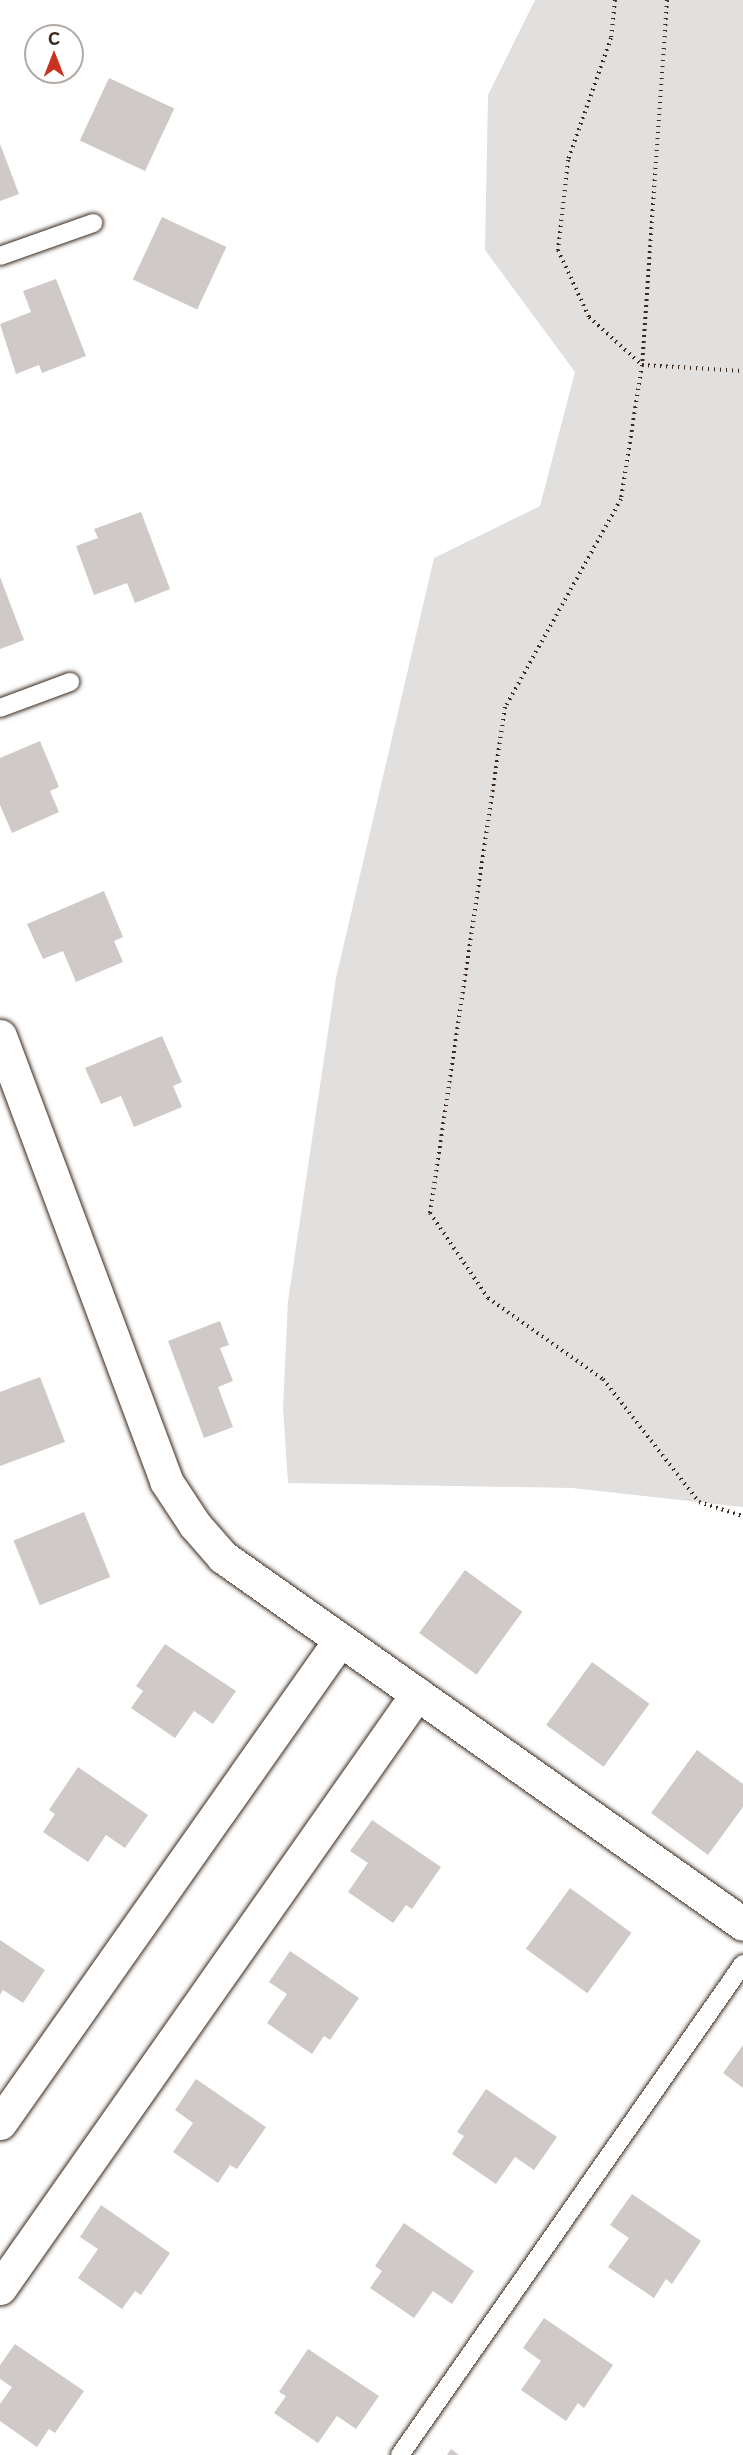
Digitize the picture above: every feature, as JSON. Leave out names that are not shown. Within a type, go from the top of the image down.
[{"type":"street","points":[[0,1036],[166,1481],[223,1557],[742,1922]]},
{"type":"street","points":[[0,2123],[340,1640]]},
{"type":"street","points":[[0,2288],[417,1694]]},
{"type":"lane","points":[[0,256],[93,223]]},
{"type":"lane","points":[[0,708],[70,682]]},
{"type":"lane","points":[[400,2455],[743,1964]]},
{"type":"path","points":[[615,0],[611,38],[568,160],[558,250],[589,317],[642,365],[743,371]]},
{"type":"path","points":[[667,0],[642,365],[621,499],[504,707],[430,1213],[488,1298],[603,1379],[699,1502],[743,1516]]},
{"type":"shaded area","points":[[535,0],[743,0],[743,1507],[572,1488],[288,1483],[283,1408],[288,1301],[336,978],[434,558],[540,506],[575,372],[485,250],[488,95]]},
{"type":"building","points":[[109,78],[174,108],[145,171],[80,141]]},
{"type":"building","points":[[0,144],[19,194],[0,201]]},
{"type":"building","points":[[162,217],[226,247],[197,310],[133,280]]},
{"type":"building","points":[[56,279],[86,356],[42,373],[39,365],[16,374],[0,324],[31,312],[23,291]]},
{"type":"building","points":[[141,512],[170,589],[135,603],[127,583],[94,595],[76,546],[98,538],[94,529]]},
{"type":"building","points":[[0,577],[24,640],[0,649]]},
{"type":"building","points":[[40,741],[59,787],[50,791],[59,812],[12,833],[0,805],[0,758]]},
{"type":"building","points":[[104,891],[123,937],[114,941],[123,962],[76,982],[63,951],[43,959],[27,924]]},
{"type":"building","points":[[162,1036],[182,1082],[173,1086],[182,1107],[134,1127],[121,1096],[101,1104],[85,1068]]},
{"type":"building","points":[[220,1321],[229,1345],[220,1348],[233,1381],[218,1387],[233,1427],[204,1438],[168,1341]]},
{"type":"building","points":[[40,1377],[65,1442],[0,1466],[0,1392]]},
{"type":"building","points":[[84,1512],[110,1577],[40,1605],[14,1540]]},
{"type":"building","points":[[465,1570],[522,1612],[477,1675],[419,1633]]},
{"type":"building","points":[[165,1644],[236,1691],[213,1724],[194,1711],[175,1738],[131,1708],[143,1691],[136,1686]]},
{"type":"building","points":[[592,1662],[649,1704],[604,1767],[546,1725]]},
{"type":"building","points":[[697,1750],[743,1784],[743,1807],[708,1855],[651,1813]]},
{"type":"building","points":[[78,1767],[148,1815],[125,1848],[106,1835],[88,1862],[43,1832],[55,1814],[49,1810]]},
{"type":"building","points":[[372,1820],[441,1867],[412,1909],[406,1905],[393,1923],[348,1892],[368,1863],[350,1851]]},
{"type":"building","points":[[570,1888],[631,1933],[587,1993],[526,1949]]},
{"type":"building","points":[[0,1940],[45,1970],[23,2003],[3,1990],[0,1995]]},
{"type":"building","points":[[290,1951],[359,1998],[330,2040],[324,2036],[312,2054],[267,2023],[287,1994],[269,1982]]},
{"type":"building","points":[[743,2045],[743,2088],[723,2073]]},
{"type":"building","points":[[196,2079],[266,2127],[237,2169],[230,2165],[218,2183],[173,2152],[193,2123],[175,2110]]},
{"type":"building","points":[[486,2089],[557,2137],[534,2170],[515,2157],[496,2184],[452,2154],[464,2136],[457,2132]]},
{"type":"building","points":[[632,2194],[701,2241],[672,2284],[666,2279],[654,2298],[608,2267],[629,2238],[610,2225]]},
{"type":"building","points":[[101,2205],[170,2253],[141,2295],[135,2291],[122,2309],[78,2278],[98,2249],[80,2237]]},
{"type":"building","points":[[404,2223],[474,2271],[452,2304],[433,2291],[414,2318],[370,2288],[382,2271],[375,2266]]},
{"type":"building","points":[[544,2318],[613,2365],[584,2408],[578,2403],[566,2421],[521,2390],[541,2361],[523,2348]]},
{"type":"building","points":[[15,2344],[84,2391],[55,2433],[49,2429],[37,2447],[0,2421],[0,2404],[12,2387],[0,2379],[0,2365]]},
{"type":"building","points":[[308,2349],[379,2396],[356,2429],[337,2416],[318,2443],[274,2413],[286,2396],[279,2392]]},
{"type":"building","points":[[451,2449],[459,2455],[447,2455]]}]
